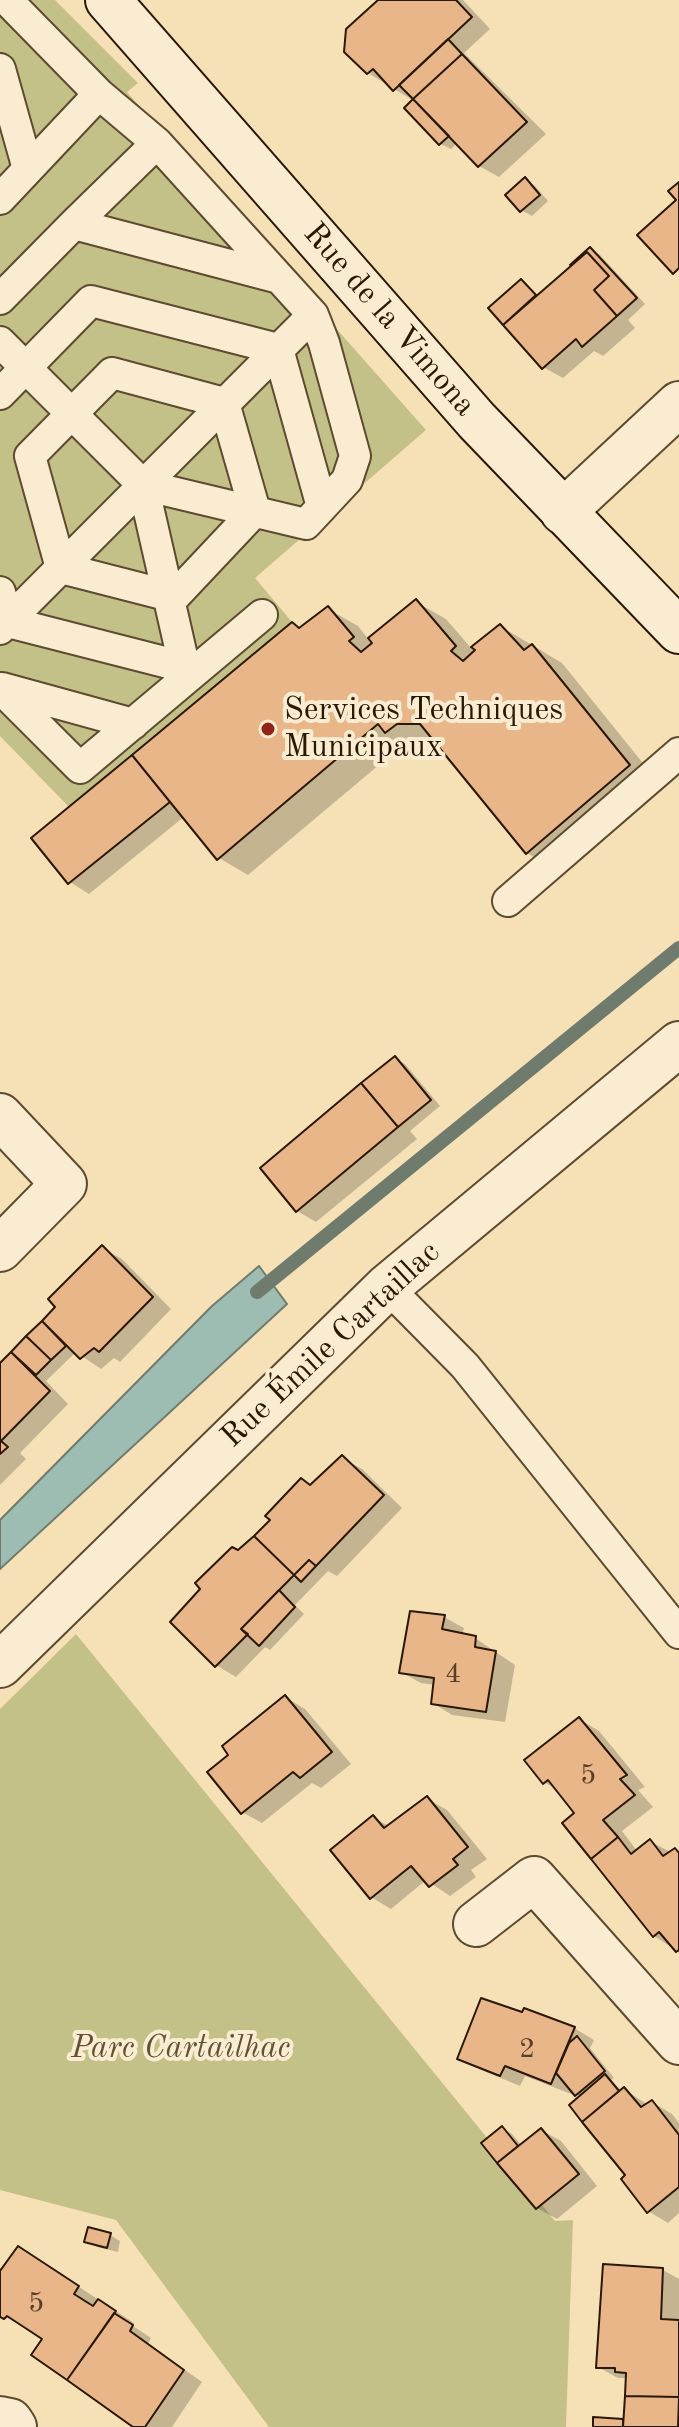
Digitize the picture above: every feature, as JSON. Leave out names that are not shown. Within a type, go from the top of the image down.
[{"type":"street","name":"Rue de la Vimona","points":[[108,0],[477,421],[679,631]]},
{"type":"street","points":[[563,512],[679,404]]},
{"type":"street","name":"Rue Émile Cartaillac","points":[[8,1640],[387,1287],[679,1044]]},
{"type":"street","points":[[0,1116],[64,1184],[0,1249]]},
{"type":"street","points":[[476,1924],[534,1879],[679,2042]]},
{"type":"street","points":[[0,2419],[10,2421],[14,2427]]},
{"type":"lane","points":[[0,342],[143,485],[306,524],[347,480],[355,456],[324,343],[313,315],[157,143],[99,94],[7,0]]},
{"type":"lane","points":[[0,69],[28,169]]},
{"type":"lane","points":[[0,199],[99,94]]},
{"type":"lane","points":[[0,299],[157,143]]},
{"type":"lane","points":[[74,224],[279,278]]},
{"type":"lane","points":[[0,394],[91,301],[278,349]]},
{"type":"lane","points":[[4,626],[313,315]]},
{"type":"lane","points":[[278,349],[322,507]]},
{"type":"lane","points":[[61,568],[30,456],[112,373],[224,403]]},
{"type":"lane","points":[[224,403],[255,511]]},
{"type":"lane","points":[[143,485],[186,673]]},
{"type":"lane","points":[[61,568],[174,597],[255,511]]},
{"type":"lane","points":[[0,592],[4,626]]},
{"type":"lane","points":[[0,688],[80,768],[133,724],[186,673],[262,615]]},
{"type":"lane","points":[[4,626],[186,673]]},
{"type":"lane","points":[[0,688],[133,724]]},
{"type":"lane","points":[[508,901],[679,753]]},
{"type":"lane","points":[[387,1287],[465,1366],[679,1633]]},
{"type":"green space","points":[[0,0],[55,0],[138,83],[127,92],[426,430],[255,578],[292,622],[69,807],[0,736]]},
{"type":"green space","name":"Parc Cartailhac","points":[[76,1634],[555,2221],[573,2220],[566,2427],[269,2427],[116,2220],[0,2190],[0,1709]]},
{"type":"water","points":[[259,1266],[287,1304],[0,1569],[0,1520],[212,1306]]},
{"type":"building","points":[[378,0],[456,0],[472,17],[393,91],[373,69],[367,74],[344,52],[346,29]]},
{"type":"building","points":[[448,39],[462,54],[413,99],[399,85]]},
{"type":"building","points":[[462,54],[527,122],[478,167],[413,99]]},
{"type":"building","points":[[413,99],[449,136],[439,145],[404,108]]},
{"type":"building","points":[[525,177],[540,195],[520,212],[505,195]]},
{"type":"building","points":[[679,182],[679,268],[673,274],[637,235],[676,200],[668,191]]},
{"type":"building","points":[[590,247],[637,298],[617,316],[594,290],[609,276],[587,252],[570,265]]},
{"type":"building","points":[[587,252],[609,276],[594,290],[617,316],[582,347],[576,339],[542,369],[503,325]]},
{"type":"building","points":[[521,279],[536,295],[503,325],[488,308]]},
{"type":"building","name":"Services Techniques Municipaux","points":[[416,599],[456,646],[451,651],[463,661],[475,650],[471,647],[500,624],[524,650],[532,644],[630,765],[526,854],[420,724],[397,724],[385,733],[378,724],[217,860],[132,755],[292,622],[299,628],[328,606],[354,637],[349,641],[361,652],[372,643],[368,638]]},
{"type":"building","points":[[132,755],[170,802],[68,884],[31,838]]},
{"type":"building","points":[[395,1056],[431,1100],[398,1127],[361,1083]]},
{"type":"building","points":[[361,1083],[398,1127],[296,1212],[260,1168]]},
{"type":"building","points":[[102,1245],[153,1297],[99,1352],[94,1348],[80,1359],[42,1321],[55,1307],[48,1299]]},
{"type":"building","points":[[42,1321],[66,1346],[51,1360],[26,1336]]},
{"type":"building","points":[[26,1336],[51,1360],[36,1375],[11,1352]]},
{"type":"building","points":[[11,1352],[50,1391],[1,1441],[8,1447],[0,1454],[0,1363]]},
{"type":"building","points":[[342,1455],[384,1495],[316,1566],[309,1560],[294,1575],[254,1536],[270,1520],[265,1516],[301,1478],[310,1485]]},
{"type":"building","points":[[254,1536],[294,1575],[241,1629],[248,1634],[215,1667],[170,1622],[200,1589],[195,1583],[232,1547],[238,1550]]},
{"type":"building","points":[[309,1560],[316,1566],[301,1582],[294,1575]]},
{"type":"building","points":[[279,1590],[295,1607],[259,1646],[241,1629]]},
{"type":"building","points":[[410,1611],[445,1615],[442,1629],[476,1636],[475,1647],[496,1651],[486,1712],[431,1704],[434,1678],[399,1673]]},
{"type":"building","points":[[285,1695],[332,1752],[300,1778],[293,1772],[241,1814],[207,1772],[228,1755],[222,1746]]},
{"type":"building","points":[[579,1717],[627,1775],[620,1779],[635,1795],[603,1820],[618,1837],[591,1859],[562,1823],[574,1813],[548,1780],[543,1784],[524,1760]]},
{"type":"building","points":[[427,1796],[468,1847],[453,1859],[458,1865],[429,1887],[411,1866],[370,1899],[330,1850],[373,1815],[384,1828]]},
{"type":"building","points":[[618,1837],[631,1854],[650,1839],[663,1856],[675,1848],[679,1853],[679,1950],[676,1952],[659,1932],[653,1937],[591,1859]]},
{"type":"building","points":[[481,1998],[522,2012],[524,2008],[575,2027],[551,2084],[505,2066],[500,2076],[457,2059]]},
{"type":"building","points":[[577,2036],[605,2071],[575,2096],[556,2073],[569,2043]]},
{"type":"building","points":[[605,2074],[619,2091],[582,2122],[569,2105]]},
{"type":"building","points":[[624,2087],[641,2107],[652,2100],[679,2135],[679,2187],[647,2213],[621,2179],[625,2175],[582,2122]]},
{"type":"building","points":[[502,2126],[518,2146],[497,2163],[481,2143]]},
{"type":"building","points":[[541,2128],[579,2174],[536,2209],[497,2163]]},
{"type":"building","points":[[88,2227],[111,2233],[107,2248],[84,2242]]},
{"type":"building","points":[[18,2246],[79,2286],[74,2294],[93,2306],[98,2299],[116,2311],[67,2380],[31,2355],[42,2339],[7,2316],[4,2319],[0,2317],[0,2271]]},
{"type":"building","points":[[603,2264],[663,2268],[661,2319],[679,2320],[679,2397],[625,2396],[626,2373],[615,2372],[615,2368],[596,2368]]},
{"type":"building","points":[[114,2313],[133,2325],[130,2331],[184,2370],[145,2427],[133,2427],[67,2380]]},
{"type":"building","points":[[625,2396],[679,2397],[678,2427],[623,2427]]},
{"type":"building","points":[[593,2417],[623,2419],[623,2427],[593,2427]]},
{"type":"waterway","points":[[257,1292],[679,948]]},
{"type":"place","name":"Services Techniques Municipaux","points":[[268,729]]}]
